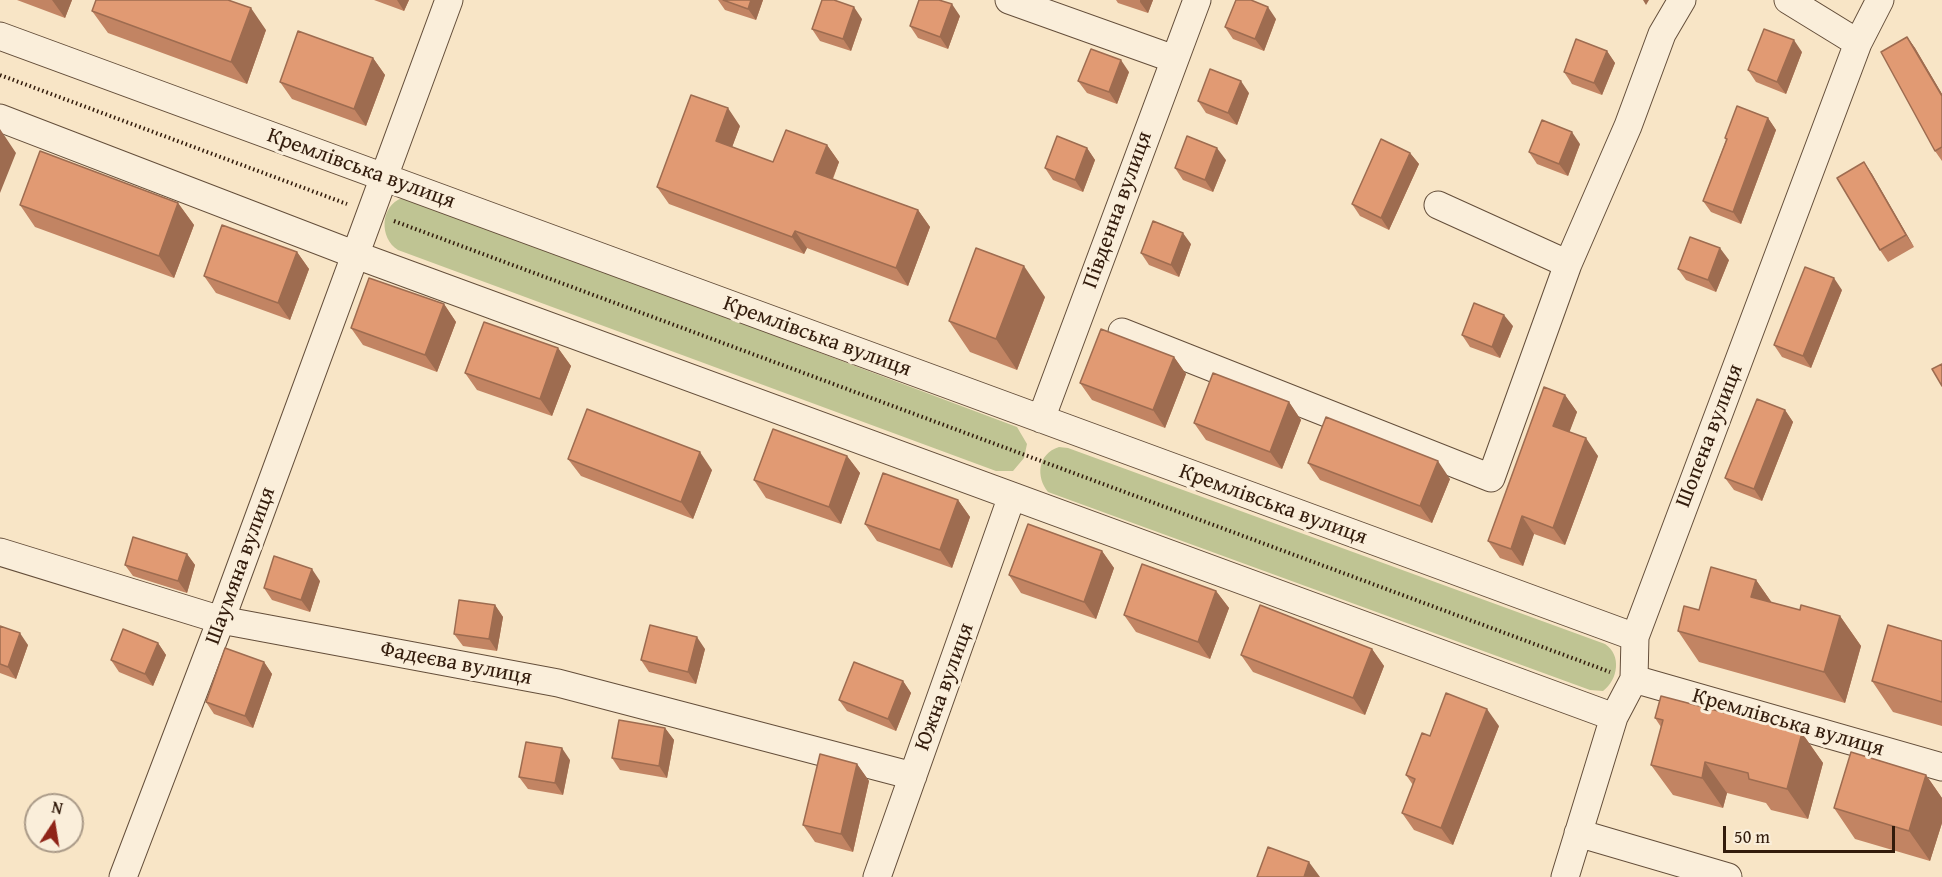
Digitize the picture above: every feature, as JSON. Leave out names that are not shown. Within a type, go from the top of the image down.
[{"type":"street","points":[[384,177],[449,0]]},
{"type":"street","points":[[1009,0],[1174,59]]},
{"type":"street","name":"Південна вулиця","points":[[1041,419],[1197,0]]},
{"type":"street","points":[[1122,332],[1491,478],[1568,264],[1628,126],[1662,34],[1682,0]]},
{"type":"street","points":[[1788,0],[1858,43]]},
{"type":"street","name":"Шопена вулиця","points":[[1564,877],[1614,717],[1634,679],[1635,637],[1858,43],[1880,0]]},
{"type":"street","name":"Кремлівська вулиця","points":[[0,36],[1635,637]]},
{"type":"street","points":[[0,118],[356,255],[1614,717]]},
{"type":"street","name":"Шаумяна вулиця","points":[[123,877],[221,620],[384,177]]},
{"type":"street","points":[[1438,206],[1568,264]]},
{"type":"street","name":"Южна вулиця","points":[[877,877],[1012,496]]},
{"type":"street","name":"Фадеєва вулиця","points":[[0,552],[221,620],[558,683],[913,776]]},
{"type":"street","name":"Кремлівська вулиця","points":[[1634,679],[1942,767]]},
{"type":"street","points":[[1578,833],[1728,877]]},
{"type":"path","points":[[0,75],[1634,679]]},
{"type":"green space","points":[[402,198],[412,199],[1017,427],[1027,444],[1024,458],[1013,471],[996,471],[398,250],[388,238],[385,222],[389,208]]},
{"type":"green space","points":[[1059,447],[1068,448],[1605,644],[1614,654],[1615,674],[1603,691],[1590,690],[1048,492],[1040,473],[1041,466],[1046,455]]},
{"type":"building","points":[[96,0],[228,0],[251,8],[231,62],[92,11]]},
{"type":"building","points":[[723,0],[751,0],[748,9]]},
{"type":"building","points":[[822,0],[834,0],[854,7],[843,39],[812,29]]},
{"type":"building","points":[[919,0],[939,0],[952,4],[940,37],[910,26]]},
{"type":"building","points":[[1236,0],[1251,0],[1268,7],[1255,39],[1225,27]]},
{"type":"building","points":[[1764,29],[1794,40],[1777,82],[1748,70]]},
{"type":"building","points":[[298,31],[373,58],[354,109],[280,82]]},
{"type":"building","points":[[1907,37],[1942,96],[1942,147],[1935,151],[1881,52]]},
{"type":"building","points":[[1576,39],[1607,51],[1594,83],[1564,72]]},
{"type":"building","points":[[1091,49],[1121,60],[1109,92],[1078,81]]},
{"type":"building","points":[[1210,69],[1241,81],[1228,113],[1198,101]]},
{"type":"building","points":[[691,95],[728,108],[716,141],[773,162],[786,130],[827,145],[816,173],[918,210],[896,268],[795,231],[792,237],[657,187]]},
{"type":"building","points":[[1737,106],[1768,118],[1733,212],[1703,201]]},
{"type":"building","points":[[1542,120],[1572,132],[1559,164],[1529,152]]},
{"type":"building","points":[[1057,136],[1087,148],[1075,180],[1045,168]]},
{"type":"building","points":[[1187,136],[1217,148],[1205,180],[1175,168]]},
{"type":"building","points":[[1381,139],[1410,153],[1381,218],[1352,204]]},
{"type":"building","points":[[40,151],[178,203],[159,256],[20,205]]},
{"type":"building","points":[[1864,162],[1906,235],[1880,250],[1837,178]]},
{"type":"building","points":[[1153,221],[1183,233],[1171,265],[1141,253]]},
{"type":"building","points":[[222,225],[297,252],[278,303],[204,276]]},
{"type":"building","points":[[1690,237],[1720,248],[1708,280],[1678,269]]},
{"type":"building","points":[[976,248],[1024,266],[996,339],[949,321]]},
{"type":"building","points":[[1805,267],[1834,278],[1803,356],[1774,345]]},
{"type":"building","points":[[369,278],[444,304],[425,355],[351,328]]},
{"type":"building","points":[[1474,303],[1504,315],[1492,347],[1462,335]]},
{"type":"building","points":[[484,322],[558,348],[540,399],[465,373]]},
{"type":"building","points":[[1101,329],[1174,357],[1153,410],[1080,383]]},
{"type":"building","points":[[1942,364],[1942,386],[1932,369]]},
{"type":"building","points":[[1213,373],[1289,402],[1270,452],[1194,423]]},
{"type":"building","points":[[1544,387],[1565,395],[1553,426],[1586,438],[1553,528],[1522,516],[1511,549],[1488,541]]},
{"type":"building","points":[[1757,399],[1785,410],[1754,489],[1725,478]]},
{"type":"building","points":[[587,409],[700,452],[681,502],[568,459]]},
{"type":"building","points":[[1326,417],[1438,461],[1420,506],[1308,463]]},
{"type":"building","points":[[773,429],[847,456],[829,507],[754,480]]},
{"type":"building","points":[[883,473],[958,500],[940,550],[865,524]]},
{"type":"building","points":[[1028,524],[1102,551],[1084,602],[1009,575]]},
{"type":"building","points":[[133,537],[187,554],[178,581],[125,565]]},
{"type":"building","points":[[274,556],[312,569],[301,600],[264,588]]},
{"type":"building","points":[[1142,564],[1216,591],[1198,642],[1124,615]]},
{"type":"building","points":[[1711,567],[1756,580],[1751,597],[1800,610],[1801,605],[1840,616],[1824,672],[1678,631],[1684,606],[1699,610]]},
{"type":"building","points":[[459,600],[495,605],[489,639],[454,634]]},
{"type":"building","points":[[1260,605],[1372,649],[1353,698],[1241,655]]},
{"type":"building","points":[[650,625],[697,637],[688,672],[641,660]]},
{"type":"building","points":[[1888,625],[1942,641],[1942,702],[1872,681]]},
{"type":"building","points":[[0,626],[20,633],[8,667],[0,664]]},
{"type":"building","points":[[123,629],[158,643],[145,674],[111,660]]},
{"type":"building","points":[[225,648],[264,662],[245,716],[206,702]]},
{"type":"building","points":[[854,662],[903,681],[888,719],[839,700]]},
{"type":"building","points":[[1446,693],[1487,709],[1441,828],[1402,813],[1415,779],[1406,775],[1422,733],[1430,736]]},
{"type":"building","points":[[1661,696],[1802,733],[1787,789],[1749,779],[1748,773],[1705,762],[1702,778],[1651,765],[1663,720],[1655,718]]},
{"type":"building","points":[[619,720],[665,728],[659,766],[612,758]]},
{"type":"building","points":[[526,742],[562,748],[555,783],[519,777]]},
{"type":"building","points":[[1851,752],[1926,775],[1909,831],[1834,808]]},
{"type":"building","points":[[820,754],[857,764],[841,834],[803,825]]},
{"type":"building","points":[[1268,847],[1309,862],[1304,877],[1257,877]]}]
